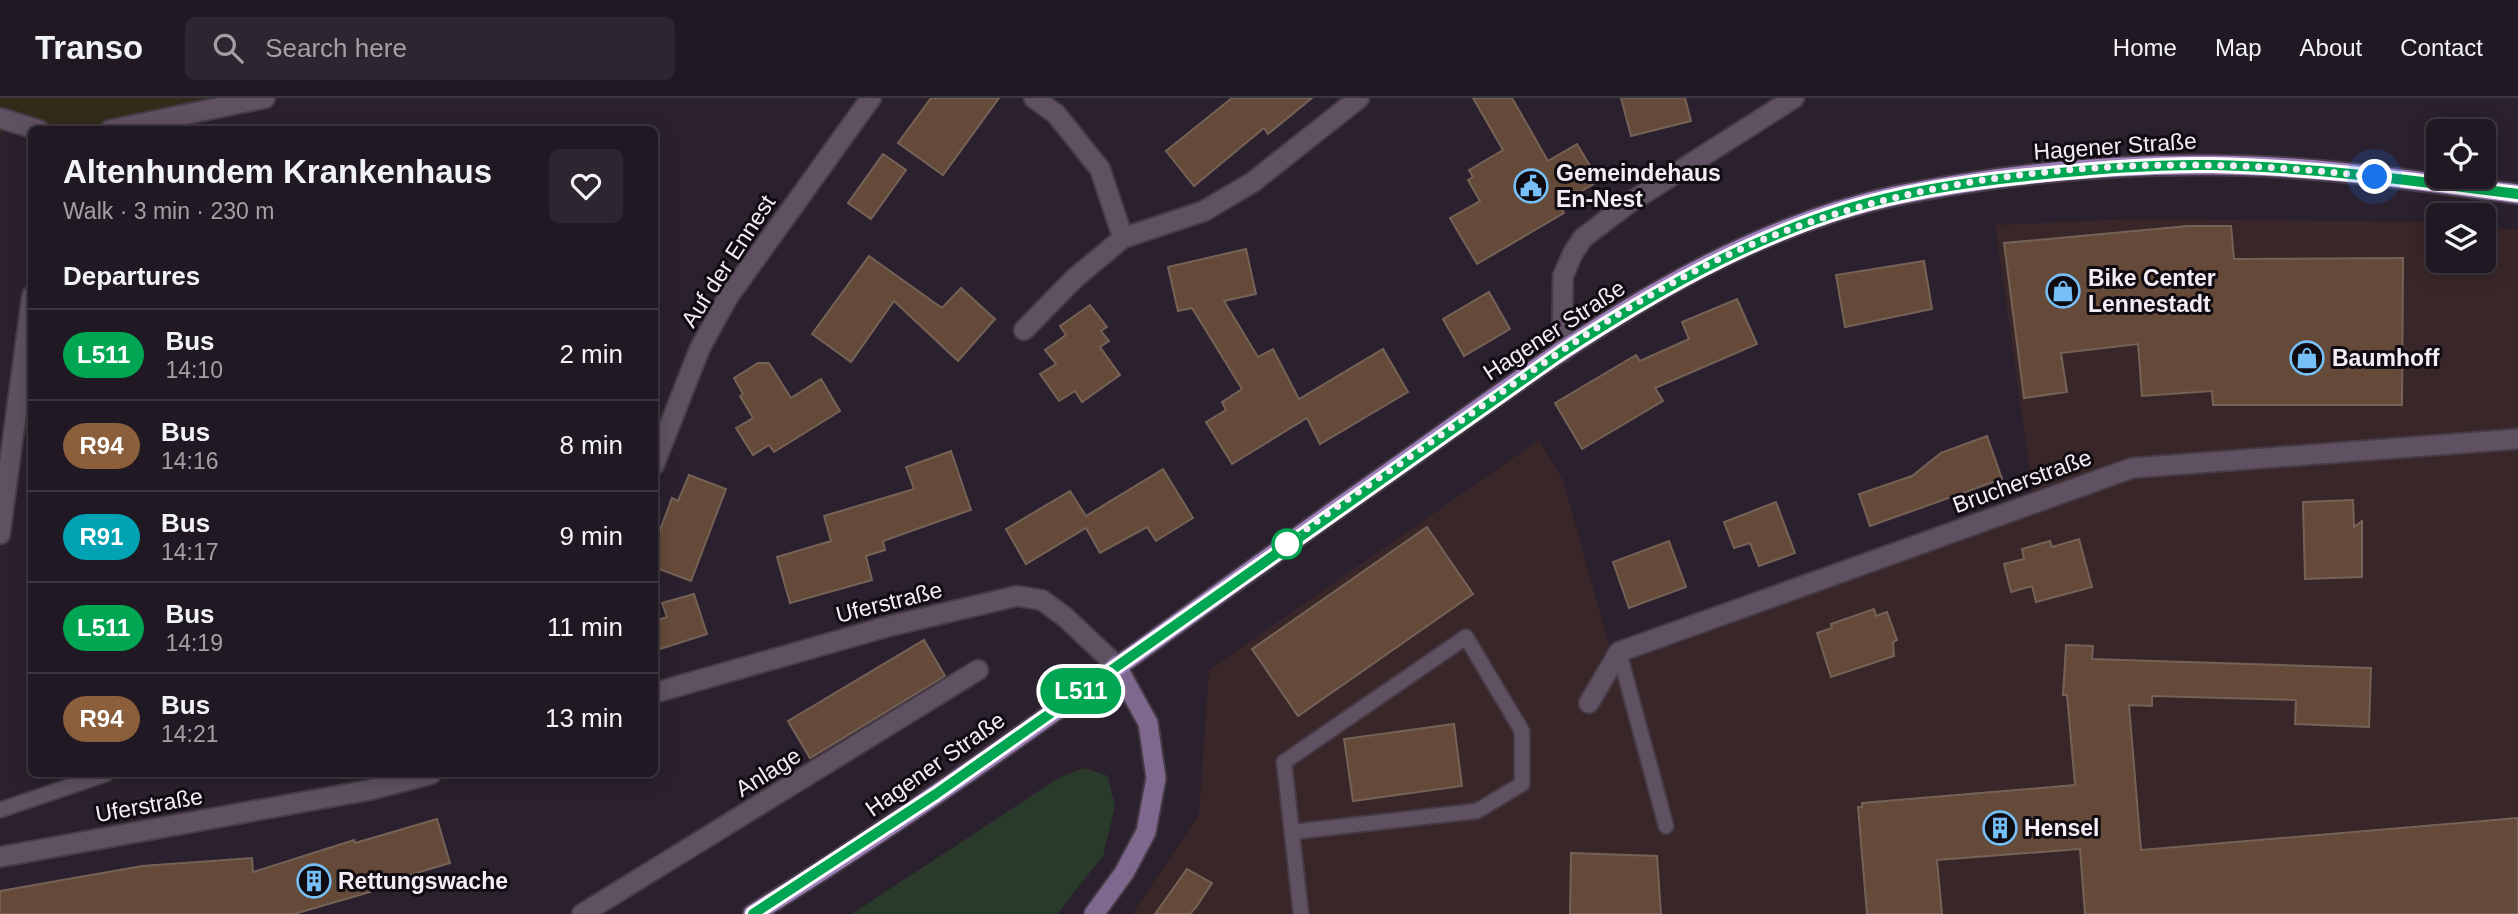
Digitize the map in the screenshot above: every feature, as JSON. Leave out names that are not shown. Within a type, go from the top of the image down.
[{"type":"main road","name":"Hagener Straße","points":[[753,914],[936,794],[1562,352],[1636,304],[1713,262],[1758,242],[1848,209],[1893,197],[1967,184],[2090,169],[2211,165],[2327,171],[2518,194]]},
{"type":"main road","points":[[1094,914],[1124,873],[1146,832],[1154,802],[1156,778],[1148,723],[1116,665]]},
{"type":"street","points":[[129,126],[265,98]]},
{"type":"street","name":"Auf der Ennest","points":[[658,455],[700,348],[728,297],[871,98]]},
{"type":"street","points":[[1034,98],[1056,114],[1100,169],[1123,238]]},
{"type":"street","points":[[1024,330],[1075,278],[1123,238],[1204,211],[1223,200],[1252,182],[1359,98]]},
{"type":"street","points":[[1562,352],[1563,276],[1583,238],[1629,203],[1794,98]]},
{"type":"street","points":[[0,118],[28,127]]},
{"type":"street","points":[[0,534],[28,326]]},
{"type":"street","name":"Brucherstraße","points":[[1619,652],[2132,468],[2518,439]]},
{"type":"street","name":"Uferstraße","points":[[658,692],[886,628],[1017,596],[1042,600],[1066,617],[1116,665]]},
{"type":"street","points":[[1589,703],[1619,652]]},
{"type":"street","name":"Anlage","points":[[582,914],[978,670]]},
{"type":"street","name":"Uferstraße","points":[[0,857],[369,790],[419,777]]},
{"type":"lane","points":[[1292,832],[1477,811],[1522,784],[1522,731],[1466,637],[1284,762],[1301,914]]},
{"type":"lane","points":[[1619,652],[1666,826]]},
{"type":"lane","points":[[0,810],[97,777]]},
{"type":"shaded area","points":[[0,98],[265,98],[125,126],[28,126],[5,120],[0,137]]},
{"type":"shaded area","points":[[2132,219],[2426,222],[2426,273],[2496,273],[2496,227],[2518,230],[2518,914],[1132,914],[1199,815],[1209,670],[1539,440],[1563,480],[1615,666],[2036,514],[1995,225]]},
{"type":"green space","points":[[1084,768],[1108,776],[1115,806],[1103,856],[1057,914],[852,914],[1060,777]]},
{"type":"building","points":[[931,98],[999,98],[943,175],[898,143]]},
{"type":"building","points":[[1232,98],[1312,98],[1268,134],[1264,128],[1194,186],[1166,151]]},
{"type":"building","name":"Gemeindehaus En-Nest","points":[[1473,98],[1512,98],[1548,161],[1577,144],[1599,181],[1559,204],[1564,213],[1477,264],[1450,218],[1480,201],[1468,180],[1473,177],[1469,170],[1503,150]]},
{"type":"building","points":[[1621,98],[1685,98],[1691,121],[1631,136]]},
{"type":"building","points":[[883,154],[906,170],[871,219],[848,203]]},
{"type":"building","points":[[2188,226],[2231,226],[2234,259],[2403,258],[2402,405],[2213,405],[2212,391],[2142,396],[2138,344],[2061,353],[2067,392],[2024,398],[2004,243]]},
{"type":"building","points":[[1246,249],[1256,294],[1224,301],[1258,357],[1273,349],[1299,399],[1383,349],[1408,392],[1320,444],[1307,418],[1232,464],[1206,422],[1226,410],[1222,402],[1242,389],[1192,308],[1178,311],[1168,267]]},
{"type":"building","points":[[869,256],[942,308],[961,288],[995,319],[958,361],[894,301],[851,362],[812,334]]},
{"type":"building","points":[[1924,261],[1932,309],[1845,327],[1836,275]]},
{"type":"building","points":[[1489,292],[1510,329],[1464,356],[1443,319]]},
{"type":"building","points":[[1737,299],[1757,344],[1655,388],[1663,401],[1582,449],[1555,403],[1636,355],[1640,361],[1689,339],[1682,322]]},
{"type":"building","points":[[1090,305],[1107,327],[1101,331],[1109,341],[1100,347],[1120,375],[1082,402],[1075,391],[1059,401],[1040,374],[1056,364],[1045,350],[1066,335],[1060,326]]},
{"type":"building","points":[[758,363],[769,363],[791,398],[821,379],[840,411],[774,452],[769,445],[753,455],[736,428],[753,418],[740,396],[743,394],[734,378]]},
{"type":"building","points":[[1987,436],[2002,479],[1870,526],[1859,494],[1912,476],[1941,453]]},
{"type":"building","points":[[951,451],[971,510],[883,541],[885,550],[866,556],[872,580],[790,603],[777,557],[831,541],[824,516],[914,489],[906,467]]},
{"type":"building","points":[[1163,469],[1193,518],[1156,541],[1147,527],[1100,553],[1086,528],[1026,564],[1006,529],[1070,491],[1086,516]]},
{"type":"building","points":[[689,475],[726,489],[691,581],[658,569],[658,535],[672,498],[678,501]]},
{"type":"building","points":[[2353,500],[2354,527],[2362,521],[2362,577],[2305,579],[2303,502]]},
{"type":"building","points":[[1776,502],[1795,553],[1759,566],[1750,543],[1734,548],[1724,522]]},
{"type":"building","points":[[1427,527],[1473,594],[1298,716],[1252,649]]},
{"type":"building","points":[[2079,539],[2092,587],[2036,602],[2032,586],[2011,592],[2004,564],[2024,559],[2022,549],[2050,541],[2052,547]]},
{"type":"building","points":[[1669,541],[1686,587],[1629,608],[1613,562]]},
{"type":"building","points":[[694,594],[707,634],[658,650],[658,620],[667,617],[662,603]]},
{"type":"building","points":[[1874,609],[1876,616],[1887,612],[1897,640],[1893,642],[1894,656],[1831,677],[1817,633],[1832,628],[1831,624]]},
{"type":"building","points":[[924,640],[945,676],[810,758],[788,721]]},
{"type":"building","name":"Hensel","points":[[2066,645],[2093,646],[2092,659],[2371,668],[2369,727],[2295,724],[2296,700],[2152,696],[2152,706],[2129,705],[2141,850],[2518,818],[2518,914],[2085,914],[2080,849],[1937,860],[1942,914],[1867,914],[1858,807],[1862,807],[1862,803],[2075,785],[2067,695],[2063,695]]},
{"type":"building","points":[[1454,724],[1462,786],[1353,801],[1344,739]]},
{"type":"building","points":[[437,819],[450,863],[369,887],[370,892],[294,914],[0,914],[0,891],[142,866],[252,858],[253,872],[354,840],[355,843]]},
{"type":"building","points":[[1571,853],[1657,856],[1661,914],[1570,914]]},
{"type":"building","points":[[1187,869],[1212,883],[1197,906],[1190,914],[1155,914]]},
{"type":"bus line","name":"L511","points":[[753,914],[805,882],[1038,723],[1246,572],[1515,383],[1636,304],[1713,262],[1758,242],[1848,209],[1893,197],[1991,180],[2090,169],[2211,165],[2327,171],[2518,194]]},
{"type":"place","name":"Gemeindehaus En-Nest","points":[[1531,186]]},
{"type":"place","name":"Bike Center Lennestadt","points":[[2063,291]]},
{"type":"place","name":"Baumhoff","points":[[2307,358]]},
{"type":"place","name":"Hensel","points":[[2000,828]]},
{"type":"place","name":"Rettungswache","points":[[314,881]]},
{"type":"route","points":[[1287,544],[1515,383],[1636,304],[1713,262],[1758,242],[1848,209],[1893,197],[1991,180],[2090,169],[2211,165],[2327,171],[2375,177]]}]
